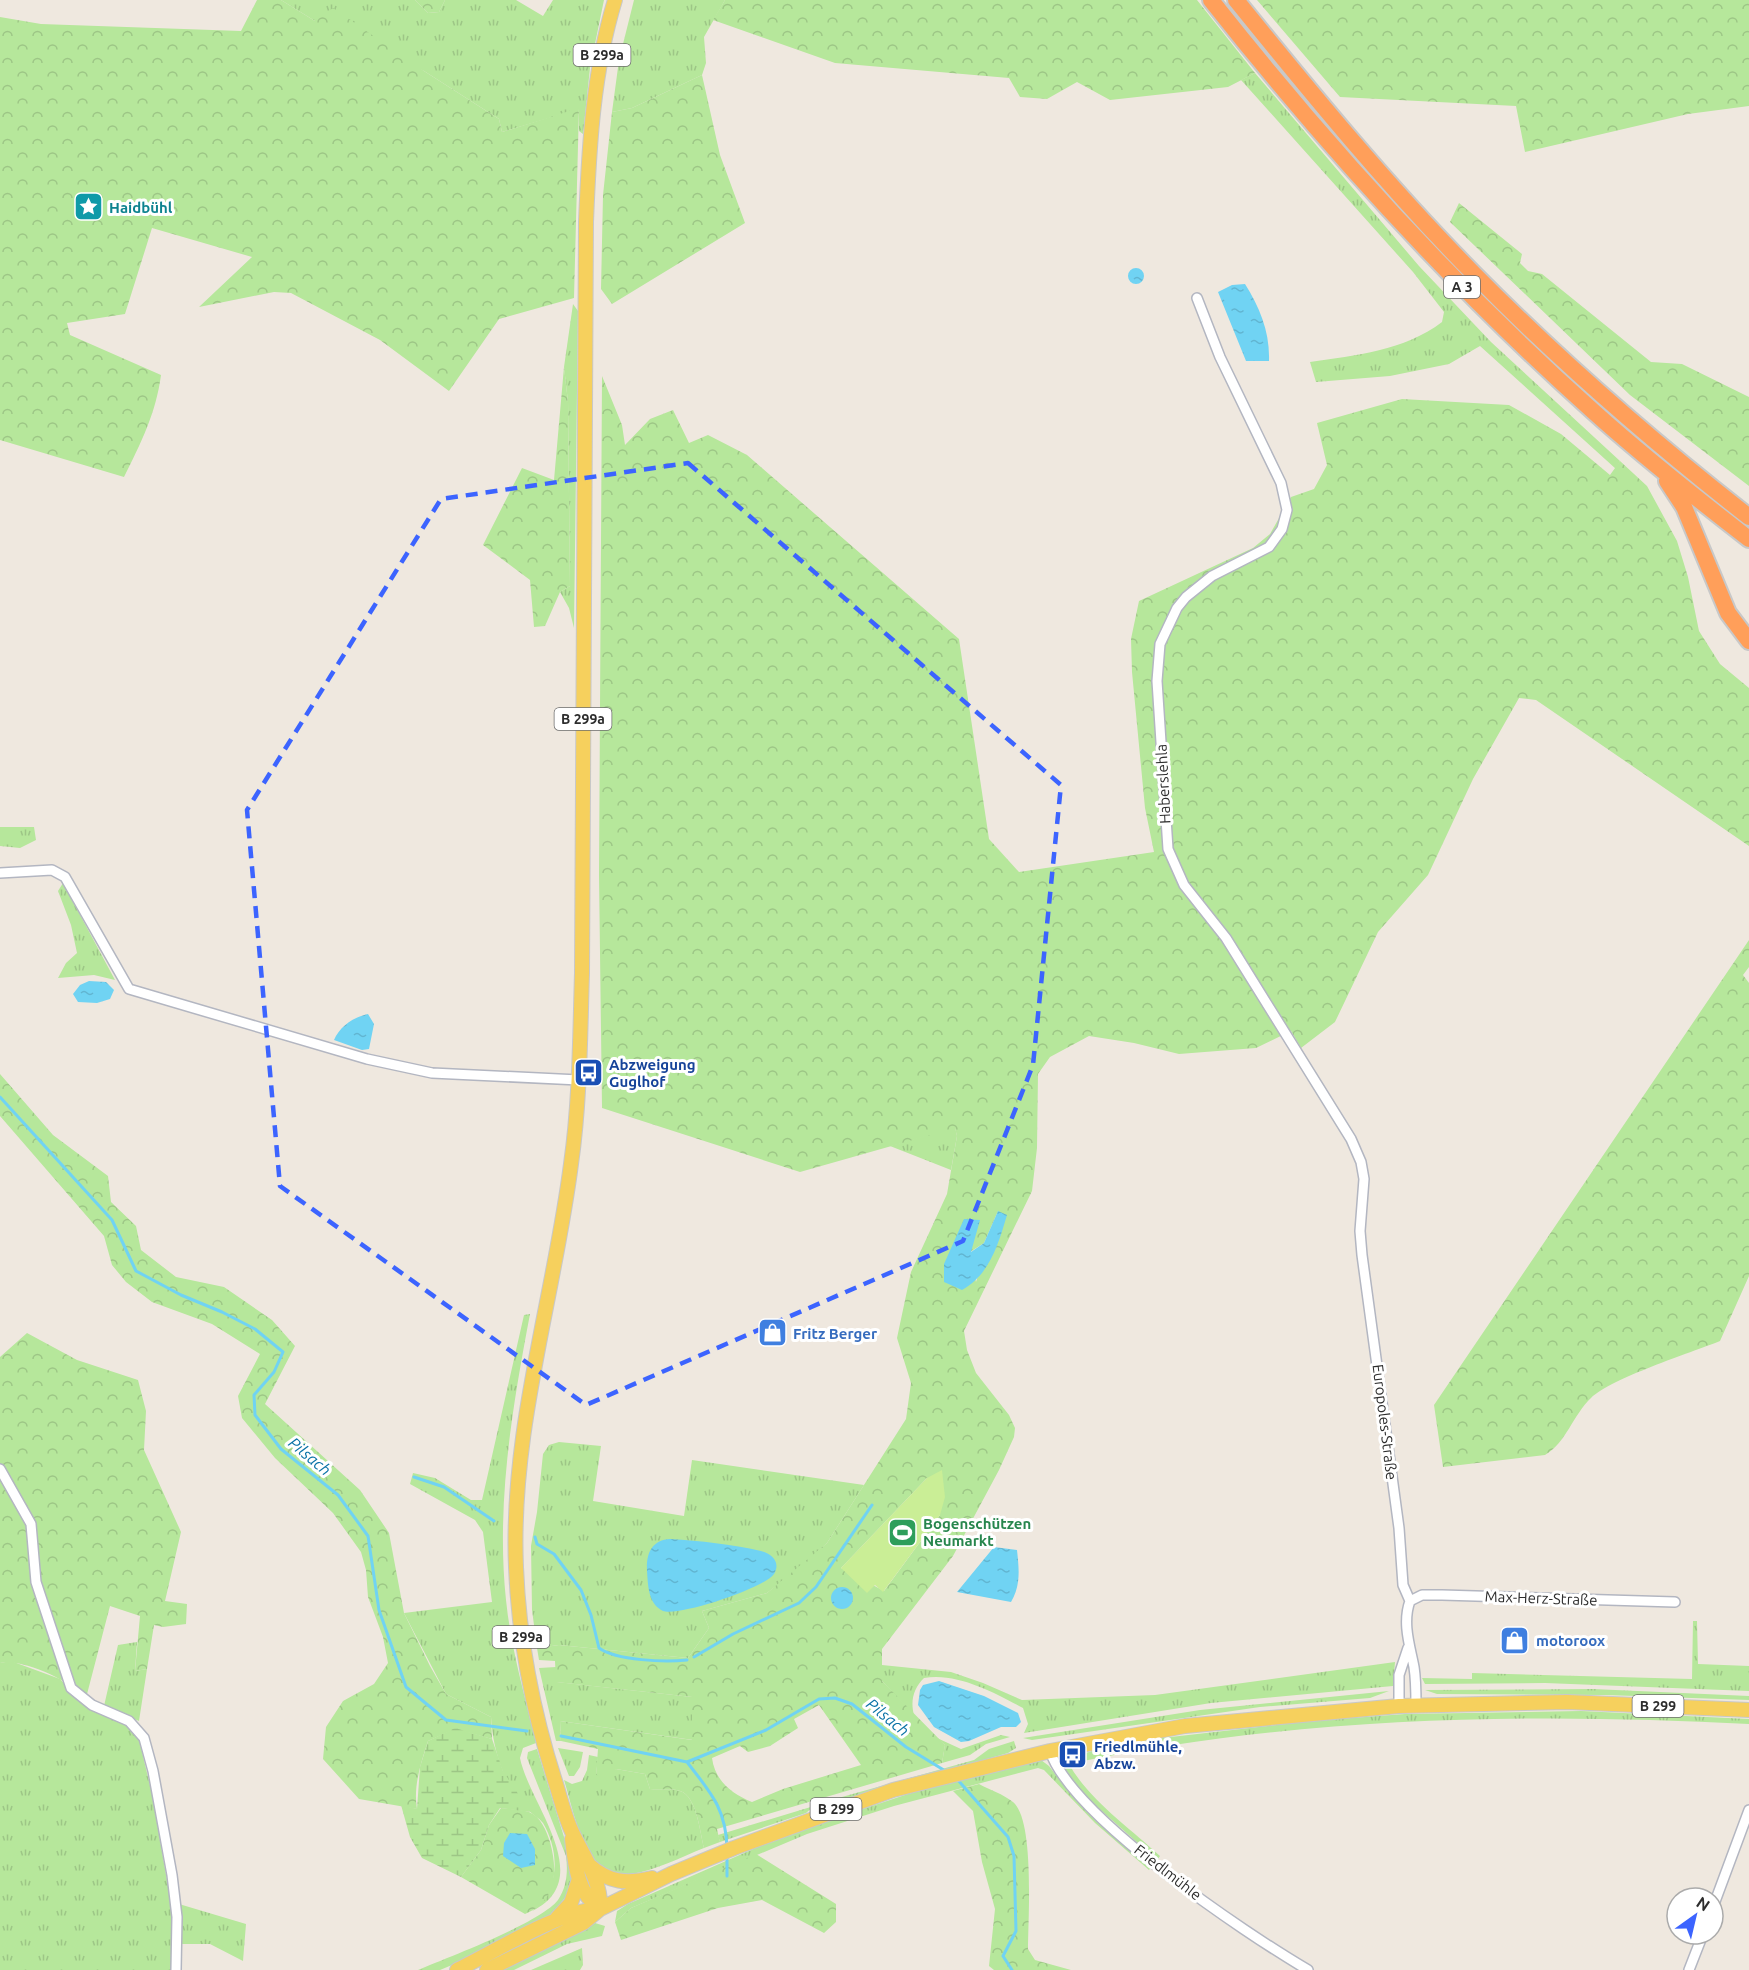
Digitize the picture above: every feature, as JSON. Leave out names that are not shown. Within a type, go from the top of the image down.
[{"type":"highway","name":"A 3","points":[[1211,0],[1378,198],[1462,287],[1594,412],[1656,465],[1749,538]]},
{"type":"highway","name":"A 3","points":[[1236,0],[1318,102],[1474,274],[1614,406],[1681,464],[1749,517]]},
{"type":"highway","points":[[1656,465],[1684,507],[1728,613],[1749,641]]},
{"type":"main road","name":"B 299a","points":[[600,1909],[588,1899],[579,1880],[572,1832],[545,1748],[525,1664],[517,1598],[516,1534],[525,1423],[571,1164],[579,1080],[582,961],[586,222],[594,105],[602,53],[615,0]]},
{"type":"main road","name":"B 299","points":[[487,1970],[583,1923],[600,1909],[718,1854],[860,1801],[941,1777],[1050,1751],[1185,1725],[1398,1706],[1567,1702],[1749,1710]]},
{"type":"main road","name":"B 299a","points":[[572,1832],[589,1864],[600,1896],[600,1909]]},
{"type":"main road","points":[[589,1864],[602,1874],[620,1882],[638,1882],[671,1874]]},
{"type":"main road","points":[[551,1923],[571,1903],[579,1880]]},
{"type":"main road","name":"B 299","points":[[457,1970],[551,1923],[587,1910],[600,1909]]},
{"type":"street","name":"Haberslehla","points":[[1197,298],[1234,388],[1281,483],[1287,510],[1282,529],[1269,547],[1212,576],[1186,597],[1177,608],[1160,644],[1157,681],[1168,849],[1184,885],[1226,938],[1334,1109],[1361,1162],[1365,1194]]},
{"type":"street","points":[[0,873],[52,870],[65,877],[129,989],[367,1059],[432,1073],[579,1080]]},
{"type":"street","name":"Europoles-Straße","points":[[1365,1194],[1360,1231],[1362,1255],[1399,1528],[1403,1585],[1410,1601],[1407,1610],[1408,1648],[1414,1668],[1416,1705]]},
{"type":"street","points":[[0,1469],[31,1524],[36,1582],[71,1688],[92,1706],[129,1721],[144,1738],[153,1771],[172,1875],[177,1917],[177,1970]]},
{"type":"street","name":"Max-Herz-Straße","points":[[1410,1601],[1422,1595],[1442,1594],[1675,1602]]},
{"type":"street","name":"Europoles-Straße","points":[[1398,1706],[1400,1675],[1408,1648]]},
{"type":"street","name":"Friedlmühle","points":[[1050,1751],[1056,1769],[1073,1790],[1156,1865],[1248,1931],[1308,1970]]},
{"type":"street","points":[[1721,1886],[1749,1810]]},
{"type":"street","points":[[1689,1970],[1698,1946]]},
{"type":"highlighted area","points":[[688,463],[1061,785],[1033,1065],[963,1241],[586,1405],[280,1186],[247,810],[441,499]]},
{"type":"green space","points":[[257,0],[281,0],[315,21],[333,8],[499,119],[502,132],[579,108],[574,298],[499,319],[449,391],[380,340],[291,293],[274,292],[199,307],[252,257],[152,228],[125,314],[67,323],[70,335],[161,375],[152,415],[124,477],[0,440],[0,17],[41,24],[241,31]]},
{"type":"green space","points":[[281,0],[415,0],[428,13],[439,12],[445,0],[516,0],[543,16],[553,0],[604,0],[590,68],[583,134],[579,131],[579,109],[502,132],[499,119],[424,71],[315,21]]},
{"type":"green space","points":[[415,0],[445,0],[439,12],[428,13]]},
{"type":"green space","points":[[634,0],[725,0],[704,37],[706,63],[702,75],[632,108],[612,112],[619,60]]},
{"type":"green space","points":[[725,0],[1197,0],[1255,73],[1228,87],[1110,100],[1077,82],[1047,99],[1020,97],[1009,78],[835,63],[713,20]]},
{"type":"green space","points":[[1257,0],[1749,0],[1749,106],[1688,114],[1525,152],[1516,106],[1340,97]]},
{"type":"green space","points":[[1255,73],[1419,266],[1491,342],[1620,461],[1616,469],[1480,346],[1449,364],[1390,376],[1316,382],[1310,362],[1396,346],[1412,340],[1442,322],[1444,312],[1413,272],[1241,80]]},
{"type":"green space","points":[[702,75],[720,155],[745,223],[612,304],[601,289],[603,195],[612,112],[632,108]]},
{"type":"green space","points":[[1459,203],[1522,254],[1520,263],[1528,271],[1542,274],[1651,362],[1682,364],[1749,397],[1749,486],[1630,395],[1450,222]]},
{"type":"green space","points":[[573,304],[578,311],[574,628],[569,608],[560,592],[570,586],[568,402],[564,367]]},
{"type":"green space","points":[[564,367],[568,402],[570,586],[560,592],[545,626],[534,627],[530,580],[483,545],[522,468],[554,480]]},
{"type":"green space","points":[[602,376],[622,425],[625,445],[650,419],[673,410],[689,443],[708,435],[747,455],[959,639],[989,839],[1019,872],[1154,852],[1145,808],[1132,672],[1131,639],[1139,601],[1253,548],[1270,534],[1291,497],[1314,489],[1327,465],[1317,423],[1402,399],[1509,405],[1561,434],[1610,475],[1620,461],[1647,486],[1677,541],[1688,577],[1699,631],[1720,664],[1749,688],[1749,846],[1536,700],[1519,698],[1473,779],[1428,875],[1378,932],[1335,1022],[1301,1048],[1291,1031],[1256,1048],[1179,1054],[1134,1043],[1089,1036],[1050,1057],[1038,1074],[1037,1148],[1032,1191],[964,1331],[967,1350],[976,1373],[1009,1415],[1015,1428],[1014,1437],[953,1556],[882,1649],[882,1681],[945,1745],[942,1763],[717,1829],[720,1842],[704,1848],[694,1807],[686,1794],[669,1789],[650,1789],[645,1774],[616,1769],[609,1777],[596,1775],[598,1749],[561,1741],[560,1721],[692,1740],[692,1697],[556,1682],[555,1661],[539,1660],[537,1648],[559,1645],[688,1658],[709,1628],[702,1611],[767,1593],[827,1543],[906,1419],[911,1383],[897,1338],[911,1272],[947,1194],[957,1136],[955,1128],[800,1172],[602,1108],[599,875]],"holes":[[[998,1211],[976,1282],[970,1252],[984,1243]],[[927,1478],[940,1515],[884,1591],[841,1568]],[[819,1705],[861,1765],[783,1789],[752,1802],[731,1791],[721,1780],[712,1758],[740,1746],[748,1752],[770,1746],[798,1728],[794,1719]]]},
{"type":"green space","points":[[0,827],[34,827],[36,840],[20,848],[0,846]]},
{"type":"green space","points":[[63,883],[115,980],[94,975],[58,978],[66,963],[77,953],[71,925],[58,891]]},
{"type":"green space","points":[[1749,940],[1749,967],[1743,975],[1749,983],[1749,1276],[1720,1341],[1633,1374],[1601,1390],[1579,1412],[1559,1443],[1545,1455],[1443,1467],[1434,1405]]},
{"type":"green space","points":[[0,1074],[53,1135],[108,1176],[111,1202],[136,1226],[141,1250],[176,1277],[224,1287],[272,1320],[295,1346],[265,1404],[360,1490],[389,1533],[404,1613],[446,1694],[491,1717],[492,1739],[455,1729],[428,1741],[417,1783],[417,1809],[359,1799],[323,1759],[326,1727],[343,1701],[374,1684],[388,1663],[383,1637],[368,1597],[366,1570],[361,1552],[333,1513],[275,1458],[242,1418],[238,1396],[260,1354],[212,1324],[152,1302],[126,1282],[112,1265],[104,1236],[0,1116]]},
{"type":"green space","points":[[955,1127],[957,1136],[951,1170],[890,1146]]},
{"type":"green space","points":[[530,1314],[517,1385],[504,1492],[503,1564],[511,1636],[536,1743],[523,1748],[520,1758],[554,1840],[560,1861],[559,1880],[551,1897],[532,1911],[548,1892],[552,1882],[554,1858],[549,1834],[543,1823],[525,1807],[505,1777],[496,1752],[491,1717],[446,1694],[404,1613],[492,1602],[483,1532],[475,1520],[410,1484],[413,1473],[435,1478],[471,1500],[482,1500],[524,1315]]},
{"type":"green space","points":[[27,1333],[77,1360],[138,1380],[146,1411],[144,1450],[181,1532],[165,1601],[187,1604],[186,1624],[163,1627],[154,1625],[147,1669],[135,1671],[140,1616],[110,1606],[86,1698],[79,1691],[46,1672],[21,1664],[0,1663],[0,1357]]},
{"type":"green space","points":[[559,1442],[601,1446],[593,1501],[684,1516],[692,1460],[864,1485],[827,1543],[802,1566],[767,1593],[702,1611],[709,1628],[688,1658],[559,1645],[537,1648],[532,1610],[531,1546],[543,1454],[549,1445]]},
{"type":"green space","name":"Bogenschützen Neumarkt","points":[[942,1470],[945,1497],[940,1515],[883,1592],[875,1585],[867,1593],[841,1568],[927,1478]]},
{"type":"green space","points":[[1693,1621],[1697,1621],[1698,1664],[1749,1666],[1749,1691],[1545,1683],[1425,1684],[1422,1678],[1472,1679],[1472,1673],[1692,1679]]},
{"type":"green space","points":[[137,1642],[135,1671],[147,1669],[139,1721],[104,1706],[118,1645]]},
{"type":"green space","points":[[11,1661],[60,1679],[85,1706],[125,1723],[138,1735],[152,1794],[173,1915],[173,1970],[0,1970],[0,1663]]},
{"type":"green space","points":[[1395,1662],[1393,1686],[1211,1703],[1024,1733],[1028,1724],[1023,1708],[975,1685],[949,1678],[924,1678],[914,1695],[912,1704],[914,1715],[882,1681],[882,1665],[951,1672],[1022,1700],[1155,1695]]},
{"type":"green space","points":[[556,1667],[557,1682],[692,1697],[693,1740],[560,1721],[561,1741],[556,1741],[539,1668]]},
{"type":"green space","points":[[1593,1689],[1749,1696],[1749,1700],[1606,1695],[1437,1694],[1425,1690]]},
{"type":"green space","points":[[1389,1691],[1370,1698],[1260,1707],[1032,1740],[1023,1738],[1200,1710]]},
{"type":"green space","points":[[1581,1711],[1749,1719],[1749,1724],[1578,1719],[1408,1722],[1238,1736],[1153,1748],[1069,1764],[1087,1790],[1160,1856],[1157,1860],[1077,1789],[1066,1777],[1060,1761],[1118,1743],[1311,1721],[1405,1714]]},
{"type":"green space","points":[[455,1728],[492,1739],[503,1771],[530,1812],[500,1808],[489,1825],[481,1850],[461,1877],[422,1858],[410,1837],[401,1805],[417,1809],[420,1767],[428,1741]]},
{"type":"green space","points":[[1001,1735],[1010,1737],[986,1744],[970,1755],[942,1763],[945,1745],[937,1738],[961,1749]]},
{"type":"green space","points":[[1014,1741],[1016,1748],[1008,1753],[830,1804],[824,1802],[974,1760],[989,1749]]},
{"type":"green space","points":[[558,1748],[583,1752],[580,1767],[574,1776],[569,1776]]},
{"type":"green space","points":[[537,1749],[568,1850],[573,1876],[568,1894],[550,1916],[440,1970],[418,1970],[514,1929],[548,1909],[561,1895],[566,1879],[566,1856],[527,1758],[528,1752]]},
{"type":"green space","points":[[589,1755],[598,1757],[596,1775],[616,1769],[645,1774],[650,1789],[669,1789],[686,1794],[694,1807],[704,1848],[658,1867],[630,1874],[615,1873],[602,1867],[592,1856],[577,1826],[564,1780],[572,1784],[582,1781],[587,1770]]},
{"type":"green space","points":[[1041,1760],[1049,1766],[1069,1792],[1152,1866],[1149,1870],[1095,1823],[1044,1770],[1038,1768],[894,1806],[807,1834],[631,1908],[615,1922],[617,1911],[628,1904],[785,1835],[920,1790]]},
{"type":"green space","points":[[979,1784],[1013,1802],[1020,1812],[1025,1828],[1029,1871],[1028,1949],[1035,1960],[1071,1970],[994,1970],[989,1966],[995,1909],[982,1862],[973,1811],[953,1791]]},
{"type":"green space","points":[[814,1806],[806,1813],[720,1842],[718,1835]]},
{"type":"green space","points":[[501,1808],[526,1811],[537,1817],[547,1833],[553,1853],[554,1874],[549,1893],[536,1908],[525,1914],[461,1877],[481,1850],[489,1825]]},
{"type":"green space","points":[[756,1854],[836,1904],[836,1922],[824,1933],[762,1900],[718,1908],[621,1940],[615,1922],[631,1908]]},
{"type":"green space","points":[[179,1904],[246,1924],[243,1961],[210,1944],[181,1944]]},
{"type":"green space","points":[[595,1923],[605,1926],[602,1936],[567,1944],[514,1970],[498,1970]]},
{"type":"green space","points":[[582,1948],[583,1965],[580,1970],[531,1970]]},
{"type":"water","points":[[1136,268],[1142,270],[1144,276],[1142,282],[1136,284],[1130,282],[1128,276],[1130,270]]},
{"type":"water","points":[[1245,284],[1263,321],[1268,340],[1269,361],[1246,361],[1218,292],[1232,285]]},
{"type":"water","points":[[89,981],[106,982],[114,990],[110,999],[97,1003],[78,1002],[73,994],[80,985]]},
{"type":"water","points":[[368,1014],[374,1024],[369,1049],[362,1050],[334,1040],[348,1023]]},
{"type":"water","points":[[998,1211],[1007,1215],[992,1258],[980,1276],[962,1290],[944,1282],[944,1264],[964,1219],[980,1220],[971,1252],[984,1243]]},
{"type":"water","points":[[670,1539],[716,1543],[761,1551],[774,1559],[776,1570],[767,1580],[755,1587],[721,1600],[685,1610],[663,1611],[654,1604],[650,1594],[647,1564],[651,1549],[659,1542]]},
{"type":"water","points":[[994,1547],[1017,1550],[1018,1583],[1011,1602],[957,1592]]},
{"type":"water","points":[[842,1587],[850,1590],[853,1598],[850,1606],[842,1609],[834,1606],[831,1598],[834,1590]]},
{"type":"water","points":[[939,1681],[984,1696],[1018,1713],[1021,1722],[1016,1727],[1001,1727],[969,1741],[961,1742],[934,1727],[918,1705],[923,1685]]},
{"type":"water","points":[[510,1833],[527,1834],[535,1849],[535,1865],[521,1868],[503,1856],[504,1843]]},
{"type":"waterway","name":"Pilsach","points":[[0,1097],[112,1220],[136,1271],[181,1295],[255,1329],[283,1352],[274,1372],[254,1395],[255,1415],[281,1449],[338,1495],[368,1536],[379,1610],[406,1687],[446,1720],[527,1731]]},
{"type":"waterway","points":[[414,1477],[444,1487],[494,1521]]},
{"type":"waterway","points":[[694,1657],[733,1634],[799,1603],[816,1587],[872,1505]]},
{"type":"waterway","points":[[535,1537],[537,1544],[554,1554],[581,1590],[591,1615],[599,1648],[617,1656],[629,1658],[654,1661],[687,1660]]},
{"type":"waterway","name":"Pilsach","points":[[561,1736],[687,1762],[766,1730],[819,1699],[835,1698],[852,1704],[906,1747],[947,1772]]},
{"type":"waterway","points":[[687,1762],[710,1792],[720,1811],[724,1822],[727,1848]]},
{"type":"waterway","name":"Pilsach","points":[[957,1779],[1008,1837],[1014,1856],[1016,1931],[1003,1956],[1012,1970]]},
{"type":"waterway","points":[[727,1854],[727,1876]]},
{"type":"place","name":"Haidbühl","points":[[88,207]]},
{"type":"place","name":"Abzweigung Guglhof","points":[[588,1073]]},
{"type":"place","name":"Fritz Berger","points":[[772,1333]]},
{"type":"place","name":"Bogenschützen Neumarkt","points":[[902,1532]]},
{"type":"place","name":"motoroox","points":[[1515,1640]]},
{"type":"place","name":"Friedlmühle, Abzw.","points":[[1073,1755]]}]
